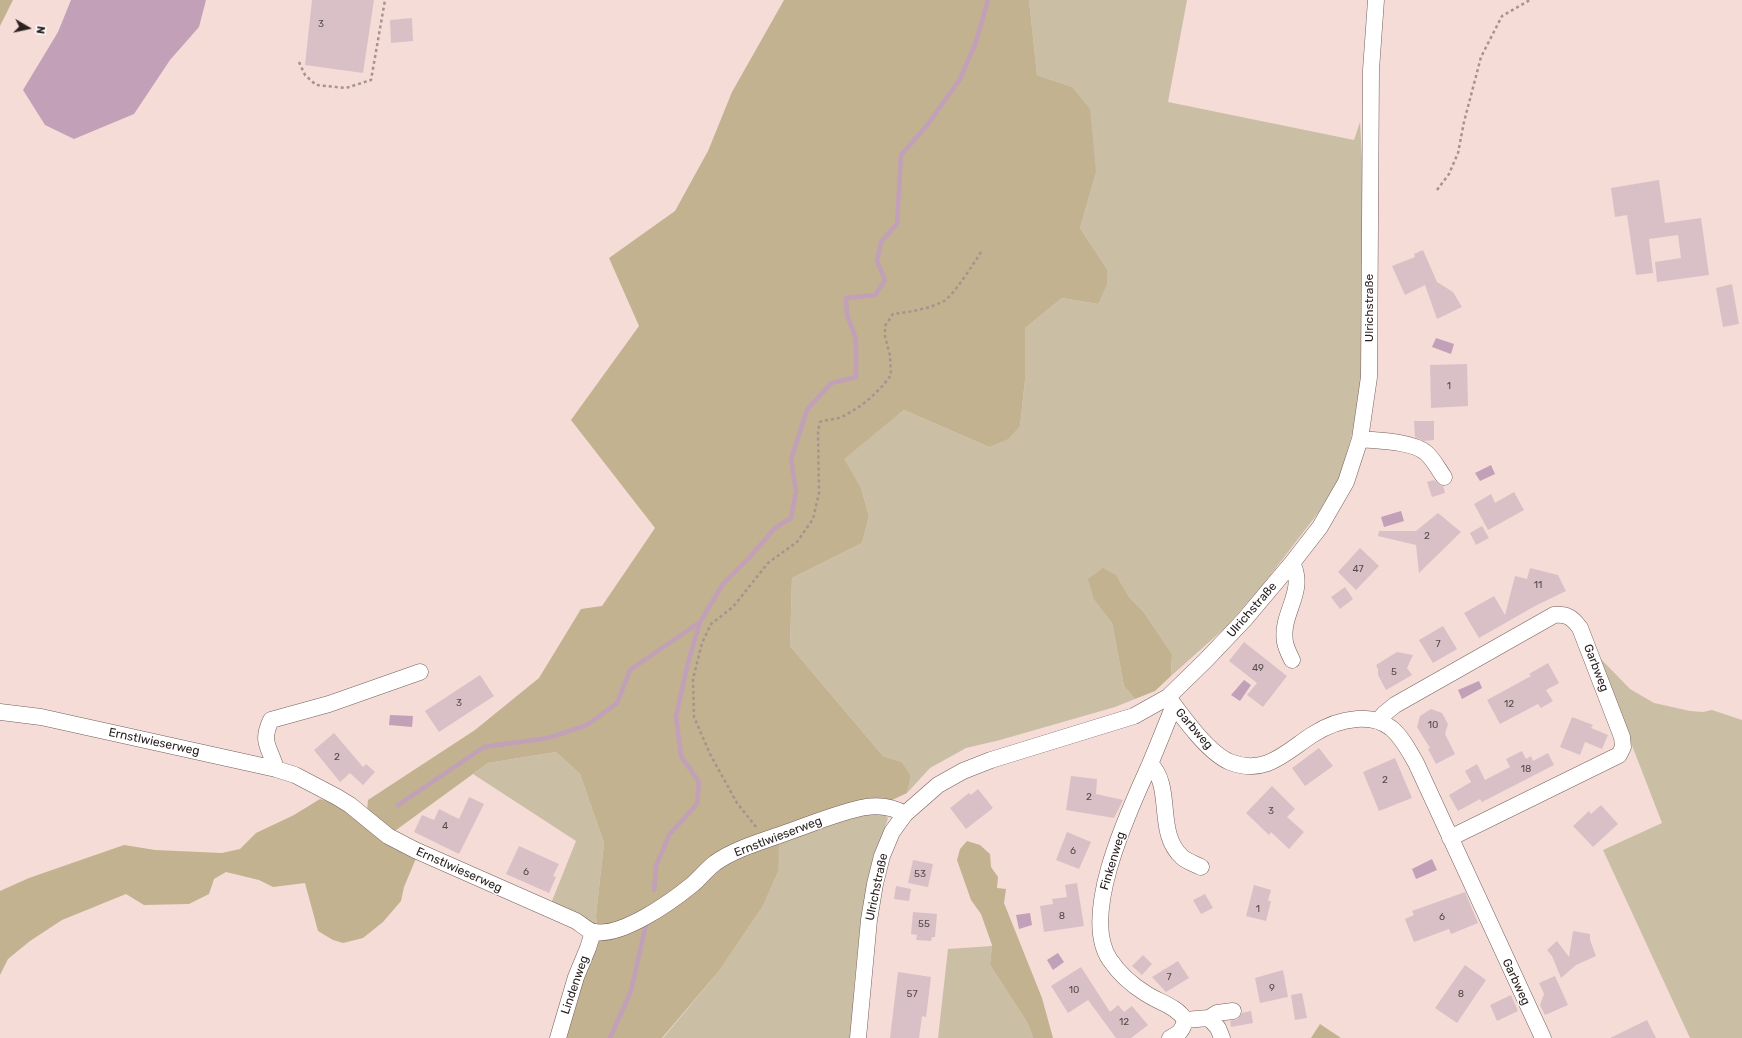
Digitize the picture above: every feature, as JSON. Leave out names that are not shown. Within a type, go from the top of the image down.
[{"type":"street","name":"Ulrichstraße","points":[[858,1038],[869,920],[875,884],[882,856],[892,832],[905,814],[938,785],[963,771],[991,760],[1134,716],[1171,701],[1206,660],[1244,620],[1292,563],[1320,526],[1346,482],[1360,439],[1370,377],[1371,70],[1376,0]]},
{"type":"street","points":[[1360,439],[1396,443],[1416,448],[1430,457],[1444,477]]},
{"type":"street","points":[[1292,563],[1297,573],[1297,583],[1295,596],[1286,621],[1284,634],[1285,644],[1292,660]]},
{"type":"street","name":"Garbweg","points":[[1378,721],[1395,704],[1554,615],[1565,614],[1573,618],[1580,628],[1622,737],[1624,747],[1619,755],[1450,838]]},
{"type":"street","points":[[276,768],[265,742],[265,731],[271,720],[329,704],[420,672]]},
{"type":"street","name":"Garbweg","points":[[1171,701],[1205,743],[1218,756],[1230,762],[1246,766],[1258,766],[1272,762],[1330,725],[1347,719],[1364,718],[1378,721],[1391,728],[1402,740],[1416,763],[1543,1038]]},
{"type":"street","name":"Finkenweg","points":[[1171,701],[1150,764],[1133,801],[1112,857],[1106,882],[1101,917],[1102,942],[1110,960],[1128,980],[1146,994],[1171,1007],[1185,1020]]},
{"type":"street","name":"Ernstlwieserweg","points":[[0,712],[41,717],[276,768],[295,775],[350,805],[388,836],[415,850],[576,921],[592,932],[611,931],[624,928],[674,899],[715,863],[734,852],[845,812],[867,807],[896,809],[905,814]]},
{"type":"street","points":[[1150,764],[1159,776],[1167,830],[1174,847],[1182,857],[1201,867]]},
{"type":"street","name":"Lindenweg","points":[[558,1038],[576,977],[588,948],[592,932]]},
{"type":"street","points":[[1170,1038],[1177,1035],[1183,1028],[1185,1020],[1209,1018],[1217,1012],[1233,1011]]},
{"type":"street","points":[[1209,1018],[1218,1028],[1222,1038]]},
{"type":"path","points":[[299,62],[304,75],[316,85],[346,88],[371,80],[385,0]]},
{"type":"path","points":[[1437,190],[1450,174],[1458,154],[1464,122],[1481,57],[1502,16],[1530,0]]},
{"type":"path","points":[[766,840],[737,802],[710,754],[694,717],[693,679],[702,643],[711,624],[733,607],[768,563],[797,542],[813,519],[819,493],[818,432],[820,422],[840,417],[862,404],[884,386],[891,375],[890,356],[885,336],[885,326],[893,314],[913,312],[945,301],[968,273],[981,252]]},
{"type":"shaded area","points":[[0,0],[13,0],[0,26]]},
{"type":"shaded area","points":[[71,0],[206,0],[199,27],[170,60],[134,114],[74,139],[45,125],[23,90],[58,32]]},
{"type":"shaded area","points":[[784,0],[1029,0],[1037,75],[1072,87],[1090,109],[1096,173],[1080,228],[1107,269],[1107,284],[1098,304],[1062,298],[1025,328],[1025,380],[1020,426],[1008,439],[989,447],[904,410],[844,459],[861,488],[869,516],[862,543],[792,578],[790,646],[883,756],[902,762],[911,776],[907,793],[888,802],[793,835],[779,844],[778,872],[763,906],[719,971],[662,1038],[563,1038],[597,927],[596,915],[604,843],[580,774],[556,752],[488,763],[392,833],[367,812],[368,800],[475,730],[539,678],[581,609],[602,606],[655,528],[571,420],[639,326],[609,258],[675,211],[708,151],[732,92]]},
{"type":"shaded area","points":[[1029,0],[1187,0],[1168,102],[1354,140],[1360,122],[1364,193],[1364,359],[1356,420],[1339,479],[1318,513],[1265,582],[1227,626],[1171,676],[1172,654],[1143,611],[1129,597],[1117,576],[1094,600],[1112,623],[1124,686],[1135,699],[1115,707],[1000,740],[966,748],[930,768],[907,793],[911,776],[902,762],[883,756],[790,646],[792,578],[862,543],[869,516],[861,488],[843,459],[904,410],[989,447],[1020,426],[1025,380],[1025,328],[1062,298],[1098,304],[1107,269],[1080,228],[1096,173],[1072,87],[1037,75]]},
{"type":"shaded area","points":[[1436,338],[1454,344],[1451,354],[1432,347]]},
{"type":"shaded area","points":[[1491,465],[1495,474],[1480,481],[1475,473]]},
{"type":"shaded area","points":[[1401,511],[1404,521],[1384,527],[1381,517]]},
{"type":"shaded area","points":[[1103,568],[1117,576],[1129,597],[1143,611],[1172,654],[1171,676],[1155,691],[1135,699],[1124,686],[1112,623],[1094,600],[1088,579]]},
{"type":"shaded area","points":[[1597,655],[1630,689],[1654,703],[1690,711],[1703,712],[1712,710],[1742,720],[1742,1038],[1690,1038],[1603,850],[1662,823]]},
{"type":"shaded area","points":[[1244,680],[1251,685],[1240,701],[1231,695]]},
{"type":"shaded area","points":[[1479,681],[1482,688],[1462,699],[1458,690]]},
{"type":"shaded area","points":[[390,715],[413,716],[412,727],[389,725]]},
{"type":"shaded area","points":[[556,752],[580,774],[604,843],[596,915],[597,927],[550,906],[576,841],[473,774],[488,763]]},
{"type":"shaded area","points":[[320,799],[331,802],[417,856],[404,887],[401,901],[383,922],[363,938],[343,943],[333,940],[318,931],[305,883],[273,887],[259,880],[226,872],[214,879],[209,894],[189,904],[144,905],[126,894],[62,920],[30,941],[8,959],[0,975],[0,891],[29,878],[124,845],[155,850],[222,853],[240,849],[256,833],[294,815]]},
{"type":"shaded area","points":[[859,801],[885,814],[888,818],[871,874],[860,928],[854,988],[852,1038],[663,1038],[719,971],[763,906],[778,872],[778,844]]},
{"type":"shaded area","points":[[967,841],[980,845],[990,854],[991,867],[998,877],[997,888],[1006,889],[1004,903],[1042,998],[1053,1038],[1033,1038],[1027,1022],[990,965],[992,945],[981,914],[971,900],[957,860],[960,849]]},
{"type":"shaded area","points":[[1432,859],[1437,870],[1416,879],[1412,869]]},
{"type":"shaded area","points":[[1030,913],[1032,925],[1019,929],[1016,915]]},
{"type":"shaded area","points":[[992,946],[990,965],[1027,1022],[1033,1038],[938,1038],[948,949]]},
{"type":"shaded area","points":[[1058,953],[1064,962],[1053,970],[1047,960]]},
{"type":"shaded area","points":[[1320,1024],[1341,1038],[1311,1038]]},
{"type":"building","points":[[312,0],[374,0],[363,73],[305,65]]},
{"type":"building","points":[[412,18],[413,41],[391,43],[390,20]]},
{"type":"building","points":[[1659,180],[1665,223],[1701,218],[1709,275],[1657,282],[1655,262],[1681,258],[1678,235],[1649,239],[1653,273],[1636,275],[1627,215],[1615,217],[1611,188]]},
{"type":"building","points":[[1423,250],[1437,282],[1453,292],[1462,307],[1437,319],[1425,285],[1405,295],[1392,266],[1415,257],[1414,254]]},
{"type":"building","points":[[1732,284],[1739,324],[1723,327],[1716,288]]},
{"type":"building","points":[[1467,364],[1468,406],[1431,408],[1430,365]]},
{"type":"building","points":[[1414,421],[1434,421],[1434,440],[1424,441],[1415,437]]},
{"type":"building","points":[[1434,480],[1443,486],[1445,493],[1432,497],[1427,482]]},
{"type":"building","points":[[1514,492],[1524,510],[1488,530],[1474,504],[1491,494],[1495,503]]},
{"type":"building","points":[[1438,513],[1461,532],[1419,573],[1416,545],[1378,536],[1379,531],[1416,531]]},
{"type":"building","points":[[1482,526],[1489,538],[1476,545],[1470,533]]},
{"type":"building","points":[[1360,548],[1379,566],[1356,590],[1338,572]]},
{"type":"building","points":[[1530,568],[1558,575],[1566,591],[1535,606],[1479,638],[1464,613],[1494,596],[1505,615],[1515,576],[1527,579]]},
{"type":"building","points":[[1345,587],[1353,599],[1340,609],[1331,597]]},
{"type":"building","points":[[1443,626],[1457,649],[1433,663],[1419,640]]},
{"type":"building","points":[[1244,642],[1287,676],[1263,707],[1247,695],[1257,683],[1229,661]]},
{"type":"building","points":[[1397,652],[1413,655],[1407,668],[1412,675],[1386,690],[1378,675],[1376,665]]},
{"type":"building","points":[[1548,663],[1559,683],[1546,690],[1553,701],[1541,708],[1538,704],[1500,724],[1487,700],[1531,676],[1529,674]]},
{"type":"building","points":[[480,675],[494,696],[439,732],[425,711]]},
{"type":"building","points":[[1431,709],[1442,713],[1448,724],[1445,734],[1455,754],[1436,764],[1428,749],[1430,748],[1417,727],[1420,716]]},
{"type":"building","points":[[1572,717],[1593,725],[1591,728],[1608,735],[1602,749],[1585,742],[1580,755],[1560,747]]},
{"type":"building","points":[[334,733],[363,767],[366,764],[375,772],[363,785],[350,773],[340,782],[314,750]]},
{"type":"building","points":[[1319,748],[1333,766],[1305,786],[1292,768]]},
{"type":"building","points":[[1522,751],[1526,759],[1531,756],[1533,761],[1548,753],[1554,765],[1482,802],[1480,799],[1458,811],[1449,795],[1471,782],[1465,771],[1477,764],[1485,780],[1510,767],[1506,759]]},
{"type":"building","points":[[1395,758],[1412,798],[1379,811],[1363,772]]},
{"type":"building","points":[[1071,776],[1097,779],[1096,794],[1123,800],[1114,818],[1066,810]]},
{"type":"building","points":[[1272,786],[1295,809],[1287,817],[1304,832],[1289,849],[1271,832],[1269,835],[1246,813]]},
{"type":"building","points":[[978,789],[993,808],[966,829],[950,808],[969,793],[971,795]]},
{"type":"building","points":[[469,797],[484,804],[459,854],[414,832],[422,815],[434,820],[439,809],[459,819]]},
{"type":"building","points":[[1601,805],[1618,824],[1593,847],[1573,826],[1589,811],[1591,814]]},
{"type":"building","points":[[1067,832],[1091,842],[1079,869],[1056,860]]},
{"type":"building","points":[[519,846],[559,864],[553,876],[556,877],[549,893],[506,874]]},
{"type":"building","points":[[913,860],[933,864],[928,887],[908,883]]},
{"type":"building","points":[[1077,883],[1084,926],[1044,932],[1040,906],[1053,904],[1052,899],[1067,897],[1065,885]]},
{"type":"building","points":[[1254,885],[1271,890],[1268,901],[1271,901],[1266,921],[1246,916]]},
{"type":"building","points":[[896,886],[911,889],[909,901],[894,899]]},
{"type":"building","points":[[1465,892],[1478,923],[1451,934],[1449,929],[1414,942],[1405,919],[1414,915],[1412,911]]},
{"type":"building","points":[[1205,894],[1213,908],[1201,914],[1193,900]]},
{"type":"building","points":[[913,912],[937,914],[935,937],[932,937],[931,941],[916,940],[917,935],[911,934]]},
{"type":"building","points":[[1573,931],[1590,934],[1590,940],[1596,956],[1576,965],[1561,978],[1552,956],[1547,950],[1557,941],[1569,957]]},
{"type":"building","points":[[1143,955],[1152,964],[1142,975],[1132,966]]},
{"type":"building","points":[[1178,961],[1189,978],[1166,992],[1152,977]]},
{"type":"building","points":[[1465,965],[1486,980],[1457,1023],[1435,1008]]},
{"type":"building","points":[[1081,967],[1110,1012],[1118,1005],[1124,1012],[1132,1006],[1148,1025],[1131,1038],[1116,1038],[1088,1000],[1068,1013],[1051,986]]},
{"type":"building","points":[[1283,970],[1288,997],[1260,1003],[1255,978]]},
{"type":"building","points":[[898,972],[931,977],[926,1017],[922,1016],[919,1038],[890,1038]]},
{"type":"building","points":[[1555,976],[1568,1005],[1545,1015],[1540,1005],[1544,994],[1539,983]]},
{"type":"building","points":[[1302,993],[1307,1018],[1295,1020],[1291,995]]},
{"type":"building","points":[[1511,995],[1518,1011],[1497,1021],[1490,1005]]},
{"type":"building","points":[[1251,1011],[1253,1023],[1231,1027],[1230,1021],[1238,1019],[1242,1013]]},
{"type":"building","points":[[1647,1020],[1656,1038],[1610,1038]]},
{"type":"waterway","points":[[398,805],[484,747],[548,738],[587,725],[617,703],[630,670],[700,622],[723,584],[749,558],[775,528],[791,518],[796,491],[791,460],[807,410],[831,383],[856,377],[856,339],[847,315],[846,298],[875,295],[885,280],[877,261],[881,242],[897,224],[901,155],[928,124],[960,79],[976,42],[988,0]]},
{"type":"waterway","points":[[654,890],[656,866],[669,835],[697,804],[699,782],[681,756],[676,716],[688,663],[700,622]]},
{"type":"waterway","points":[[610,1038],[631,991],[646,924]]}]
